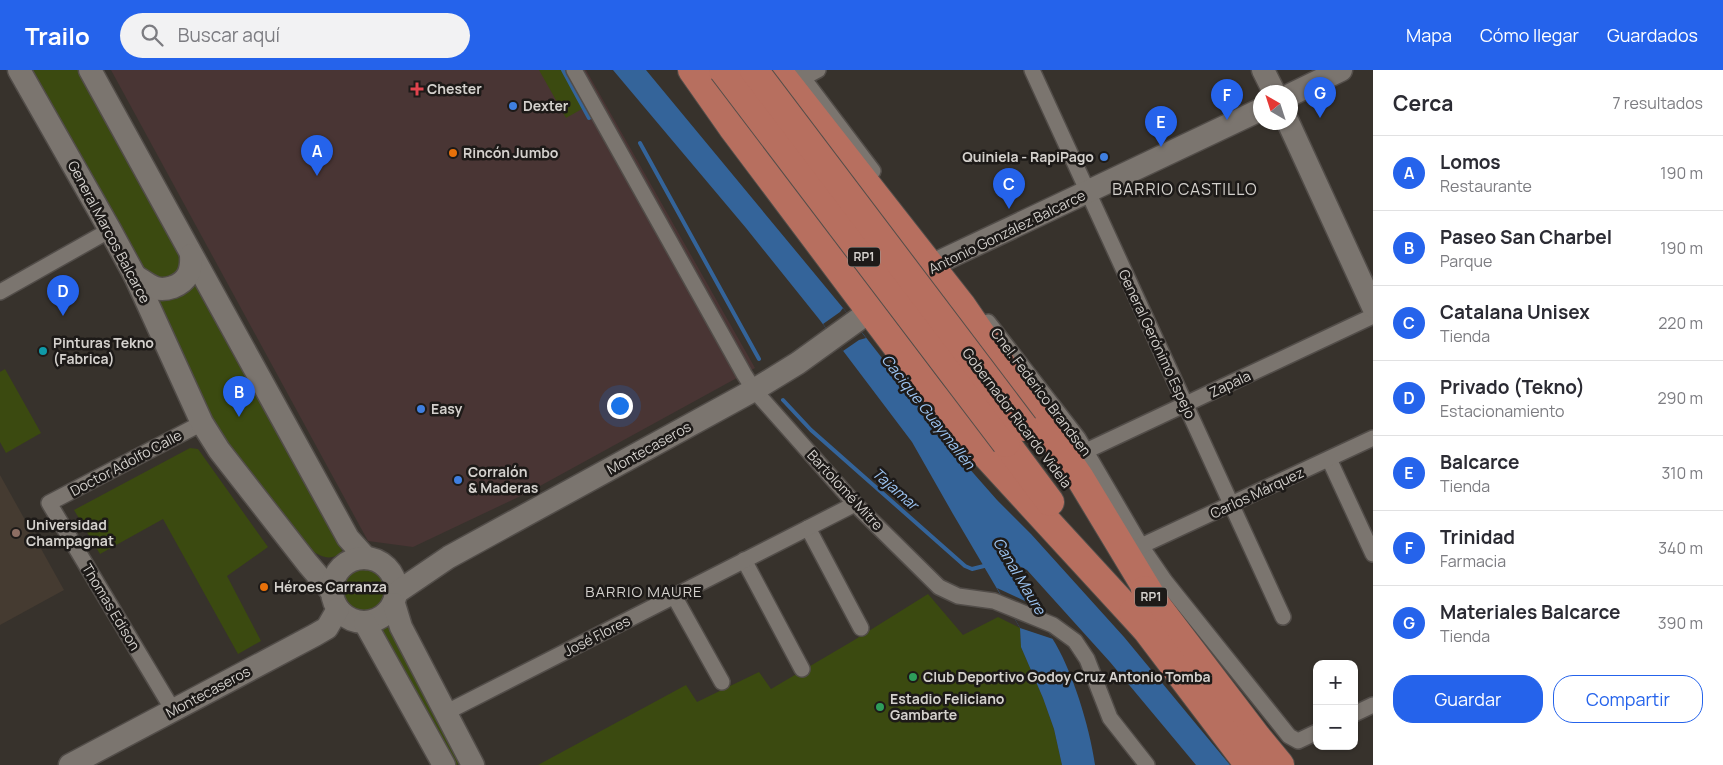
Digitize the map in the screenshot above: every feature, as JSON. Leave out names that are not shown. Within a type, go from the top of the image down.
[{"type":"highway","points":[[692,70],[737,135],[851,326],[931,392],[963,430],[1150,616]]},
{"type":"highway","name":"Gobernador Ricardo Videla","points":[[723,70],[1015,435]]},
{"type":"highway","name":"Gobernador Ricardo Videla","points":[[754,70],[1015,435],[1150,616],[1249,765]]},
{"type":"highway","points":[[778,70],[936,264],[962,306],[1080,478],[1150,616]]},
{"type":"highway","name":"Gobernador Ricardo Videla","points":[[1150,616],[1280,765]]},
{"type":"main road","name":"General Marcos Balcarce","points":[[19,70],[135,276],[202,423],[219,450],[335,601]]},
{"type":"main road","points":[[90,70],[348,538],[372,560],[391,573],[396,586],[395,598],[402,627],[473,765]]},
{"type":"main road","points":[[1263,70],[1270,85]]},
{"type":"main road","points":[[1298,91],[1341,70]]},
{"type":"main road","name":"Antonio González Balcarce","points":[[851,326],[936,264],[1253,113]]},
{"type":"main road","points":[[1292,130],[1373,307]]},
{"type":"main road","points":[[135,276],[156,288],[162,289],[175,286],[184,281],[189,274],[192,264],[191,255]]},
{"type":"main road","name":"Montecaseros","points":[[395,598],[449,556],[754,390],[851,326]]},
{"type":"main road","name":"Montecaseros","points":[[372,560],[410,566],[449,556]]},
{"type":"main road","points":[[372,560],[353,560],[342,567],[334,580],[335,601],[350,619],[364,623],[383,616],[395,598]]},
{"type":"main road","name":"Montecaseros","points":[[70,765],[327,628],[335,601]]},
{"type":"main road","points":[[364,623],[444,765]]},
{"type":"street","name":"Bartolomé Mitre","points":[[574,70],[754,390],[855,504],[939,587],[966,598],[984,598],[1039,619],[1059,629],[1081,648],[1110,718],[1147,765]]},
{"type":"street","points":[[800,74],[818,70]]},
{"type":"street","name":"General Gerónimo Espejo","points":[[1032,70],[1283,617]]},
{"type":"street","name":"Cnel. Federico Brandsen","points":[[800,74],[936,264],[1078,438],[1141,546],[1189,614],[1289,736],[1298,741],[1313,734]]},
{"type":"street","points":[[0,292],[110,230]]},
{"type":"street","name":"Zapala","points":[[1086,451],[1373,316]]},
{"type":"street","name":"Doctor Adolfo Calle","points":[[49,503],[202,423]]},
{"type":"street","name":"Carlos Márquez","points":[[1141,546],[1373,438]]},
{"type":"street","points":[[1329,459],[1373,554]]},
{"type":"street","name":"Thomas Edison","points":[[49,503],[173,710]]},
{"type":"street","name":"José Flores","points":[[446,713],[855,504]]},
{"type":"street","points":[[808,528],[861,628]]},
{"type":"street","points":[[744,560],[802,670]]},
{"type":"street","points":[[674,596],[722,682]]},
{"type":"street","points":[[1358,712],[1373,705]]},
{"type":"shaded area","points":[[111,70],[586,70],[755,368],[529,492],[413,547],[368,541]]},
{"type":"shaded area","name":"Universidad Champagnat","points":[[0,475],[64,590],[0,625]]},
{"type":"green space","points":[[30,70],[80,70],[185,260],[181,278],[147,279]]},
{"type":"green space","points":[[539,70],[570,70],[589,105],[566,118]]},
{"type":"green space","points":[[193,278],[340,546],[342,551],[338,555],[325,557],[308,547],[209,419],[154,294]]},
{"type":"green space","points":[[5,369],[41,433],[6,453],[0,442],[0,372]]},
{"type":"green space","points":[[190,448],[198,449],[268,547],[227,576],[261,641],[238,654],[163,519],[100,554],[74,510]]},
{"type":"green space","points":[[364,566],[373,568],[381,573],[386,581],[388,590],[386,599],[381,607],[373,612],[364,614],[355,612],[347,607],[342,599],[340,590],[342,581],[347,573],[355,568]]},
{"type":"green space","name":"Club Deportivo Godoy Cruz Antonio Tomba","points":[[928,594],[963,635],[998,617],[1020,628],[1021,647],[1054,729],[1062,765],[538,765],[686,685],[697,702],[759,672],[771,689]]},
{"type":"green space","points":[[390,622],[459,762],[457,765],[449,765],[378,628]]},
{"type":"water","points":[[613,70],[646,70],[843,308],[960,458],[1124,637],[1230,765],[1196,765],[1110,662],[1027,570],[1003,560],[1059,651],[1079,699],[1093,750],[1095,765],[1062,765],[1054,729],[1021,647],[1020,628],[912,442],[819,319],[746,228]]},
{"type":"pier","points":[[843,308],[866,338],[859,340],[843,351],[823,324]]},
{"type":"pier","points":[[997,588],[1027,602],[1053,639],[1020,628]]},
{"type":"waterway","name":"Tajamar","points":[[563,70],[589,118]]},
{"type":"waterway","name":"Tajamar","points":[[640,143],[759,359]]},
{"type":"waterway","name":"Tajamar","points":[[783,400],[811,430],[965,566],[972,569],[988,565]]},
{"type":"place","name":"Chester","points":[[417,89]]},
{"type":"place","name":"Dexter","points":[[513,106]]},
{"type":"place","name":"Materiales Balcarce","points":[[1320,118]]},
{"type":"place","name":"Trinidad","points":[[1227,120]]},
{"type":"place","name":"Balcarce","points":[[1161,147]]},
{"type":"place","name":"Rincón Jumbo","points":[[453,153]]},
{"type":"place","name":"Quiniela - RapiPago","points":[[1104,157]]},
{"type":"place","name":"Lomos","points":[[317,176]]},
{"type":"place","name":"Catalana Unisex","points":[[1009,209]]},
{"type":"place","name":"Privado (Tekno)","points":[[63,316]]},
{"type":"place","name":"Pinturas Tekno (Fabrica)","points":[[43,351]]},
{"type":"place","name":"Easy","points":[[421,409]]},
{"type":"place","name":"Paseo San Charbel","points":[[239,417]]},
{"type":"place","name":"Corralón & Maderas","points":[[458,480]]},
{"type":"place","name":"Universidad Champagnat","points":[[16,533]]},
{"type":"place","name":"Héroes Carranza","points":[[264,587]]},
{"type":"place","name":"Club Deportivo Godoy Cruz Antonio Tomba","points":[[913,677]]},
{"type":"place","name":"Estadio Feliciano Gambarte","points":[[880,707]]},
{"type":"district","name":"BARRIO CASTILLO","points":[[1185,189]]},
{"type":"district","name":"BARRIO MAURE","points":[[644,592]]},
{"type":"water label","name":"Cacique Guaymallén","points":[[928,412]]},
{"type":"water label","name":"Canal Maure","points":[[1019,576]]}]
